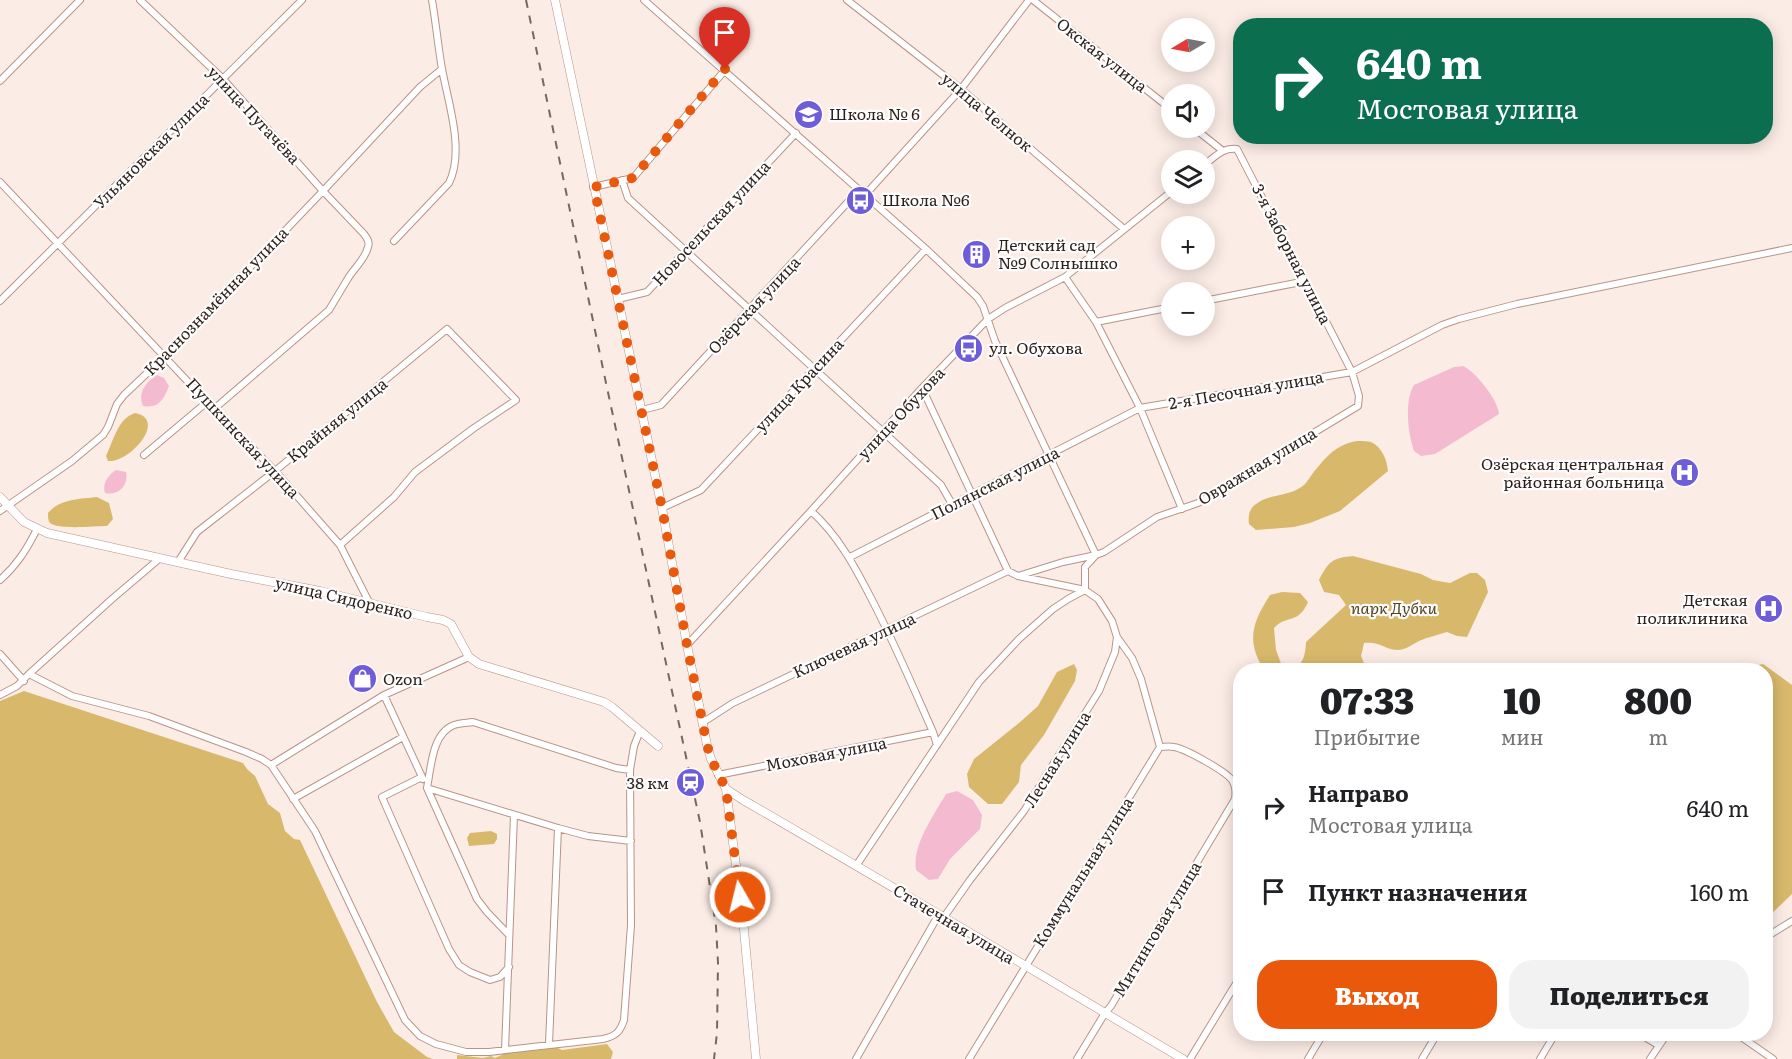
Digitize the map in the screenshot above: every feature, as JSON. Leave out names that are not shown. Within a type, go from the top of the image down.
[{"type":"street","points":[[0,81],[80,0]]},
{"type":"street","name":"улица Пугачёва","points":[[140,0],[223,79],[369,242],[365,255],[328,310],[214,409]]},
{"type":"street","name":"Ульяновская улица","points":[[0,301],[302,0]]},
{"type":"street","points":[[394,240],[449,183],[455,163],[454,126],[442,69],[432,0]]},
{"type":"street","points":[[555,0],[662,508],[702,723],[711,759],[726,789],[743,919],[756,1059]]},
{"type":"street","points":[[644,0],[725,69],[977,297],[983,306],[995,341],[1096,555],[1085,567],[1086,590]]},
{"type":"street","name":"улица Челнок","points":[[847,0],[961,89],[1124,229]]},
{"type":"street","name":"Озёрская улица","points":[[642,410],[662,405],[750,309],[961,89],[1031,0]]},
{"type":"street","name":"Окская улица","points":[[1031,0],[1161,101]]},
{"type":"street","name":"Краснознамённая улица","points":[[8,506],[72,461],[103,435],[117,404],[420,87],[442,69]]},
{"type":"street","points":[[594,187],[633,178],[725,69]]},
{"type":"street","name":"Новосельская улица","points":[[618,299],[647,292],[796,133]]},
{"type":"street","points":[[1207,138],[1223,151],[1215,157]]},
{"type":"street","name":"3-я Заборная улица","points":[[1223,151],[1231,148],[1237,149],[1352,372]]},
{"type":"street","points":[[622,180],[628,198],[941,485],[952,504]]},
{"type":"street","name":"Пушкинская улица","points":[[0,182],[275,471],[340,545],[369,602]]},
{"type":"street","name":"улица Обухова","points":[[687,645],[988,319],[1065,277],[1161,200]]},
{"type":"street","name":"2-я Песочная улица","points":[[1140,408],[1352,372],[1442,325],[1459,319],[1517,304],[1792,248]]},
{"type":"street","name":"улица Красина","points":[[662,508],[701,490],[926,249]]},
{"type":"street","points":[[1065,277],[1096,322],[1140,408],[1182,509]]},
{"type":"street","points":[[1215,299],[1306,281]]},
{"type":"street","points":[[1096,322],[1161,309]]},
{"type":"street","name":"Крайняя улица","points":[[178,562],[197,532],[275,471],[447,329],[516,400],[415,472],[394,497],[340,545]]},
{"type":"street","name":"Овражная улица","points":[[1018,576],[1104,552],[1157,517],[1198,503],[1358,406],[1359,396],[1352,372]]},
{"type":"street","points":[[922,388],[1008,571],[1018,576],[1086,590],[1098,599],[1112,621],[1117,637],[1132,658],[1141,680],[1160,747]]},
{"type":"street","points":[[144,455],[207,402]]},
{"type":"street","name":"Полянская улица","points":[[850,557],[1140,408]]},
{"type":"street","name":"улица Сидоренко","points":[[0,497],[24,522],[37,529],[64,537],[443,620],[451,624],[469,657]]},
{"type":"street","points":[[0,511],[8,506]]},
{"type":"street","points":[[811,511],[822,521],[850,557],[888,630],[937,746]]},
{"type":"street","points":[[0,580],[24,554],[37,529]]},
{"type":"street","points":[[0,695],[24,681],[29,674],[159,559]]},
{"type":"street","name":"Ключевая улица","points":[[702,723],[733,703],[1008,571]]},
{"type":"street","points":[[856,866],[979,682],[1019,639],[1053,609],[1086,590]]},
{"type":"street","name":"Лесная улица","points":[[856,1059],[941,915],[1024,811],[1093,701],[1115,652],[1117,637]]},
{"type":"street","points":[[0,654],[24,681]]},
{"type":"street","points":[[271,765],[384,695],[469,657],[479,664],[604,702],[658,746]]},
{"type":"street","points":[[29,674],[72,696],[149,716],[262,759],[271,765],[315,831],[405,1020],[420,1036],[448,1049],[466,1052],[505,1050],[613,1037],[620,1032],[624,1020],[631,925],[630,770],[634,746],[640,731]]},
{"type":"street","points":[[384,695],[477,899],[486,912],[509,935]]},
{"type":"street","points":[[427,788],[438,741],[444,732],[454,725],[473,722],[616,768],[630,770]]},
{"type":"street","name":"Моховая улица","points":[[718,775],[933,732]]},
{"type":"street","points":[[292,799],[403,737]]},
{"type":"street","name":"Митинговая улица","points":[[1160,747],[1174,747],[1188,752],[1226,775],[1233,782]]},
{"type":"street","name":"Коммунальная улица","points":[[969,1059],[1160,747]]},
{"type":"street","points":[[422,777],[382,797],[449,948],[459,965],[490,980],[500,977],[509,967]]},
{"type":"street","points":[[427,788],[588,836],[631,841]]},
{"type":"street","name":"Стачечная улица","points":[[726,789],[1183,1059]]},
{"type":"street","name":"Митинговая улица","points":[[1077,1059],[1233,802]]},
{"type":"street","points":[[505,1050],[514,815]]},
{"type":"street","points":[[549,1044],[558,828]]},
{"type":"street","points":[[1773,933],[1792,921]]},
{"type":"street","points":[[1190,1059],[1233,988]]},
{"type":"street","points":[[1308,1059],[1319,1041]]},
{"type":"street","points":[[1422,1059],[1433,1041]]},
{"type":"street","points":[[1540,1059],[1552,1041]]},
{"type":"street","points":[[1650,1041],[1658,1046]]},
{"type":"street","points":[[1650,1059],[1662,1041]]},
{"type":"street","points":[[1747,1041],[1773,1059]]},
{"type":"green space","points":[[135,413],[144,417],[148,423],[142,440],[126,455],[117,460],[108,461],[106,456],[120,425]]},
{"type":"green space","points":[[1357,441],[1371,442],[1378,447],[1385,458],[1388,471],[1340,511],[1294,527],[1256,530],[1249,524],[1249,513],[1256,504],[1267,498],[1298,489],[1332,452],[1343,445]]},
{"type":"green space","points":[[97,497],[109,503],[113,519],[107,526],[69,527],[49,522],[48,513],[58,505],[70,500]]},
{"type":"green space","name":"парк Дубки","points":[[1353,556],[1450,583],[1470,573],[1477,573],[1485,580],[1488,592],[1467,637],[1447,632],[1397,650],[1374,643],[1364,643],[1361,656],[1364,663],[1300,663],[1306,642],[1346,605],[1339,595],[1324,592],[1319,580],[1332,562]]},
{"type":"green space","name":"парк Дубки","points":[[1282,592],[1300,593],[1308,602],[1300,614],[1283,621],[1274,628],[1276,650],[1281,663],[1260,663],[1253,641],[1255,623],[1270,595]]},
{"type":"green space","points":[[1074,664],[1077,670],[1075,681],[1044,735],[1021,765],[1019,782],[1002,804],[988,804],[969,787],[967,774],[974,759],[1038,706],[1057,672]]},
{"type":"green space","points":[[1773,671],[1792,685],[1792,894],[1773,912]]},
{"type":"green space","points":[[24,691],[243,763],[255,776],[268,804],[280,813],[285,831],[294,839],[300,840],[377,1002],[394,1032],[433,1059],[0,1059],[0,701]]},
{"type":"green space","points":[[491,831],[497,834],[494,844],[469,846],[467,838],[470,833]]},
{"type":"green space","points":[[607,1044],[613,1052],[611,1059],[457,1059],[457,1055],[495,1058],[510,1051],[556,1047],[562,1050]]},
{"type":"shaded area","points":[[1463,366],[1486,387],[1499,414],[1435,454],[1421,456],[1414,451],[1409,427],[1408,408],[1414,385],[1454,367]]},
{"type":"shaded area","points":[[157,375],[164,378],[169,386],[167,391],[157,404],[149,407],[143,406],[142,392],[149,381]]},
{"type":"shaded area","points":[[116,470],[126,472],[126,482],[122,489],[110,494],[105,493],[106,480]]},
{"type":"shaded area","points":[[957,791],[973,800],[982,815],[980,829],[950,859],[938,879],[929,880],[916,870],[917,851],[925,830],[946,794]]},
{"type":"railway","points":[[526,0],[700,822],[716,926],[717,1033],[714,1059]]},
{"type":"place","name":"Школа № 6","points":[[808,114]]},
{"type":"place","name":"Школа №6","points":[[861,200]]},
{"type":"place","name":"Детский сад №9 Солнышко","points":[[977,254]]},
{"type":"place","name":"ул. Обухова","points":[[968,348]]},
{"type":"place","name":"Озёрская центральная районная больница","points":[[1685,473]]},
{"type":"place","name":"Детская поликлиника","points":[[1769,609]]},
{"type":"place","name":"Ozon","points":[[362,679]]},
{"type":"place","name":"38 км","points":[[690,783]]},
{"type":"route","points":[[725,69],[633,178],[594,187],[662,508],[707,745],[711,759],[726,789],[740,897]]}]
